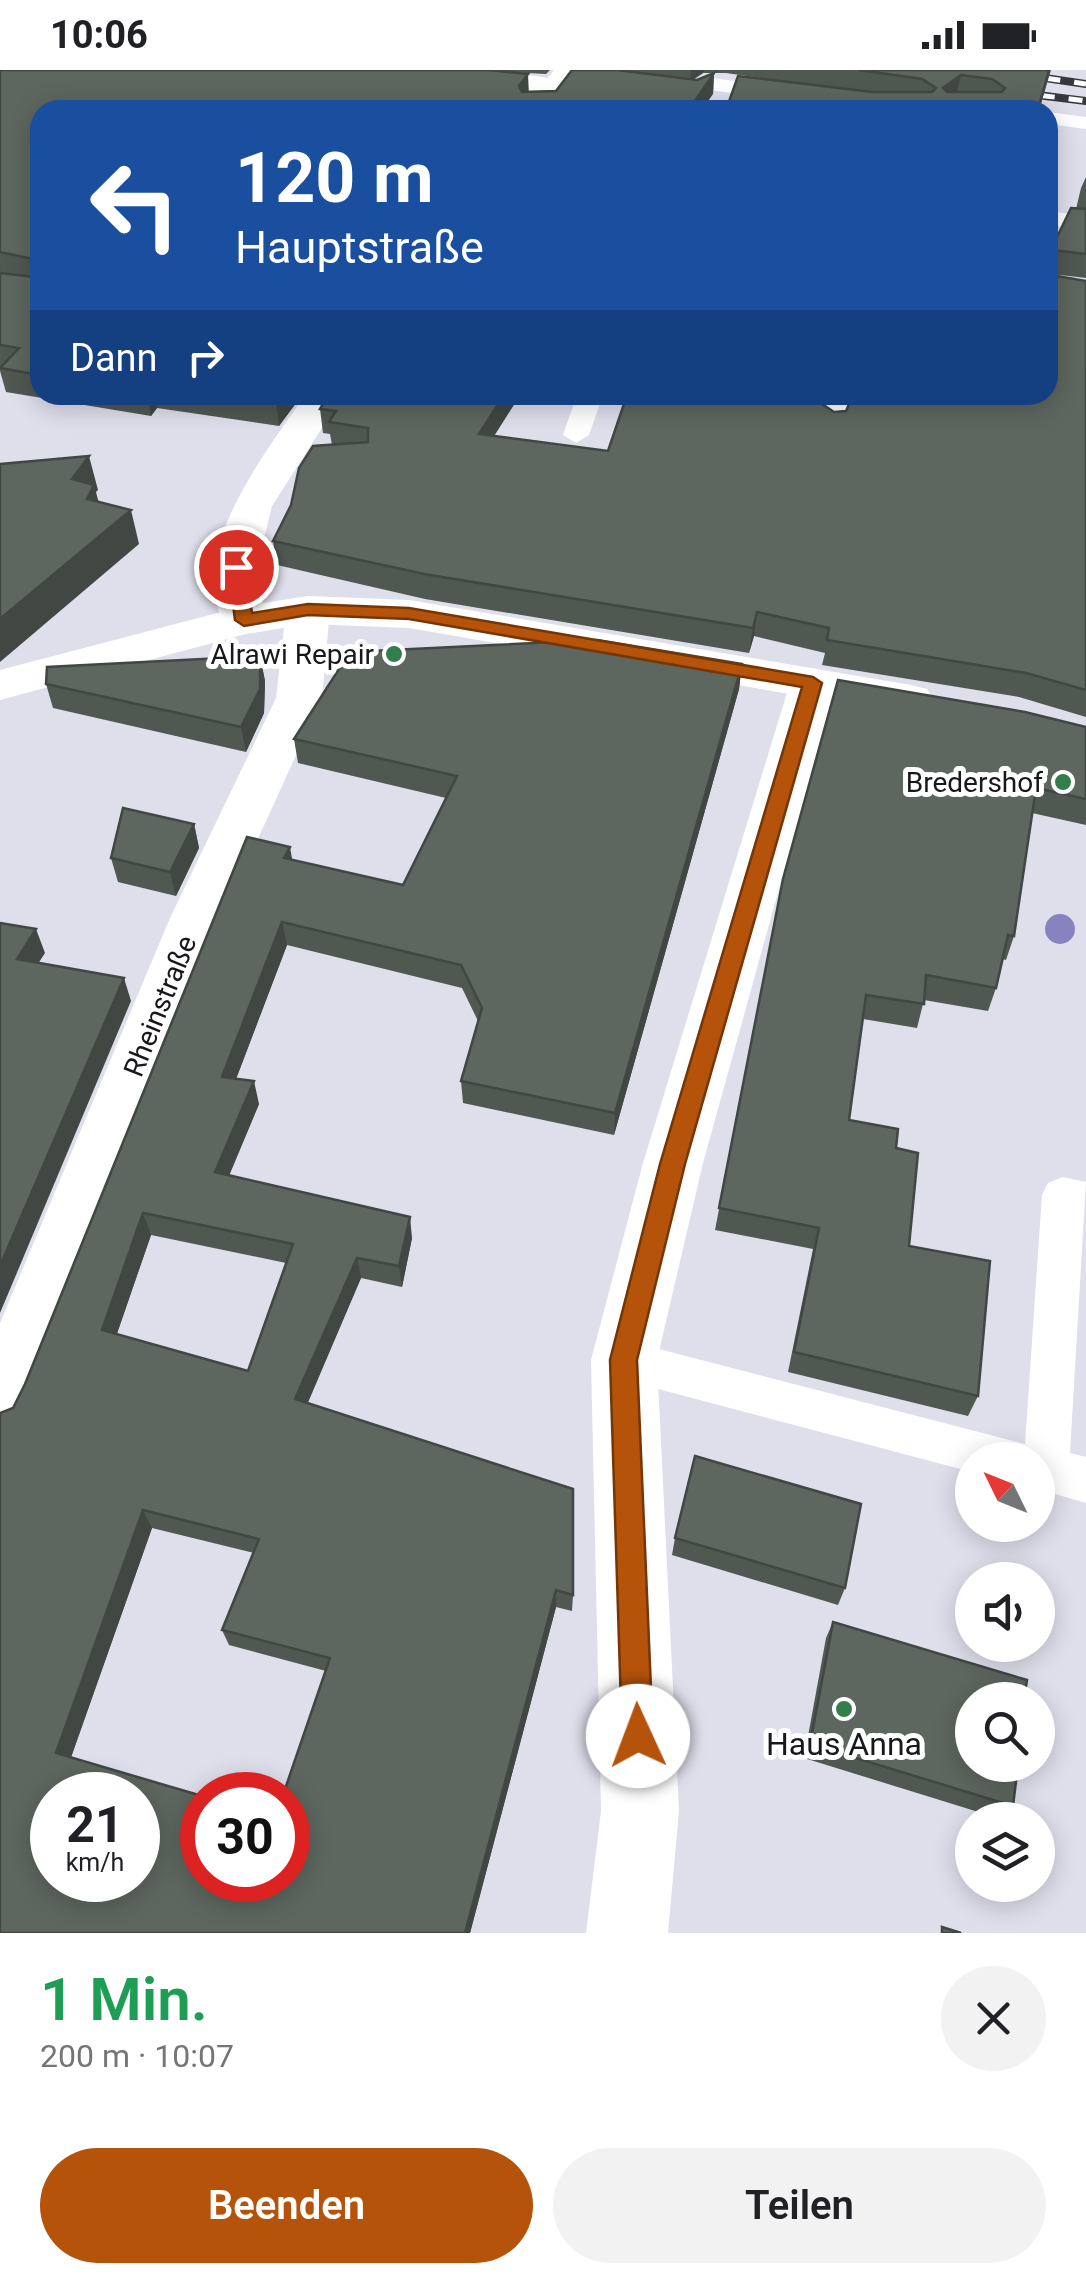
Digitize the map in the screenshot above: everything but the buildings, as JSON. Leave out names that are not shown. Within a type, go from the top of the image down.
[{"type":"street","points":[[410,70],[562,84]]},
{"type":"street","points":[[244,620],[236,567],[250,506],[317,405]]},
{"type":"street","points":[[0,685],[244,620],[308,610],[409,614],[947,706]]},
{"type":"street","name":"Rheinstraße","points":[[0,1402],[196,918],[299,698],[308,610]]},
{"type":"street","points":[[627,1933],[640,1811],[624,1360],[672,1164],[813,683]]},
{"type":"lane","points":[[640,85],[696,92],[703,84],[800,96]]},
{"type":"lane","points":[[1058,119],[1086,123]]},
{"type":"lane","points":[[1058,219],[1086,223]]},
{"type":"lane","points":[[576,435],[586,405]]},
{"type":"lane","points":[[832,425],[840,405]]},
{"type":"lane","points":[[1047,1442],[1063,1195],[1086,1200]]},
{"type":"lane","points":[[624,1360],[955,1446]]},
{"type":"railway","points":[[991,70],[1086,84]]},
{"type":"railway","points":[[1013,92],[1086,101]]},
{"type":"place","name":"Alrawi Repair","points":[[394,654]]},
{"type":"place","name":"Bredershof","points":[[1063,782]]},
{"type":"place","name":"Haus Anna","points":[[844,1709]]},
{"type":"route","points":[[236,567],[244,620],[308,610],[409,614],[813,683],[672,1164],[624,1360],[638,1736]]}]
